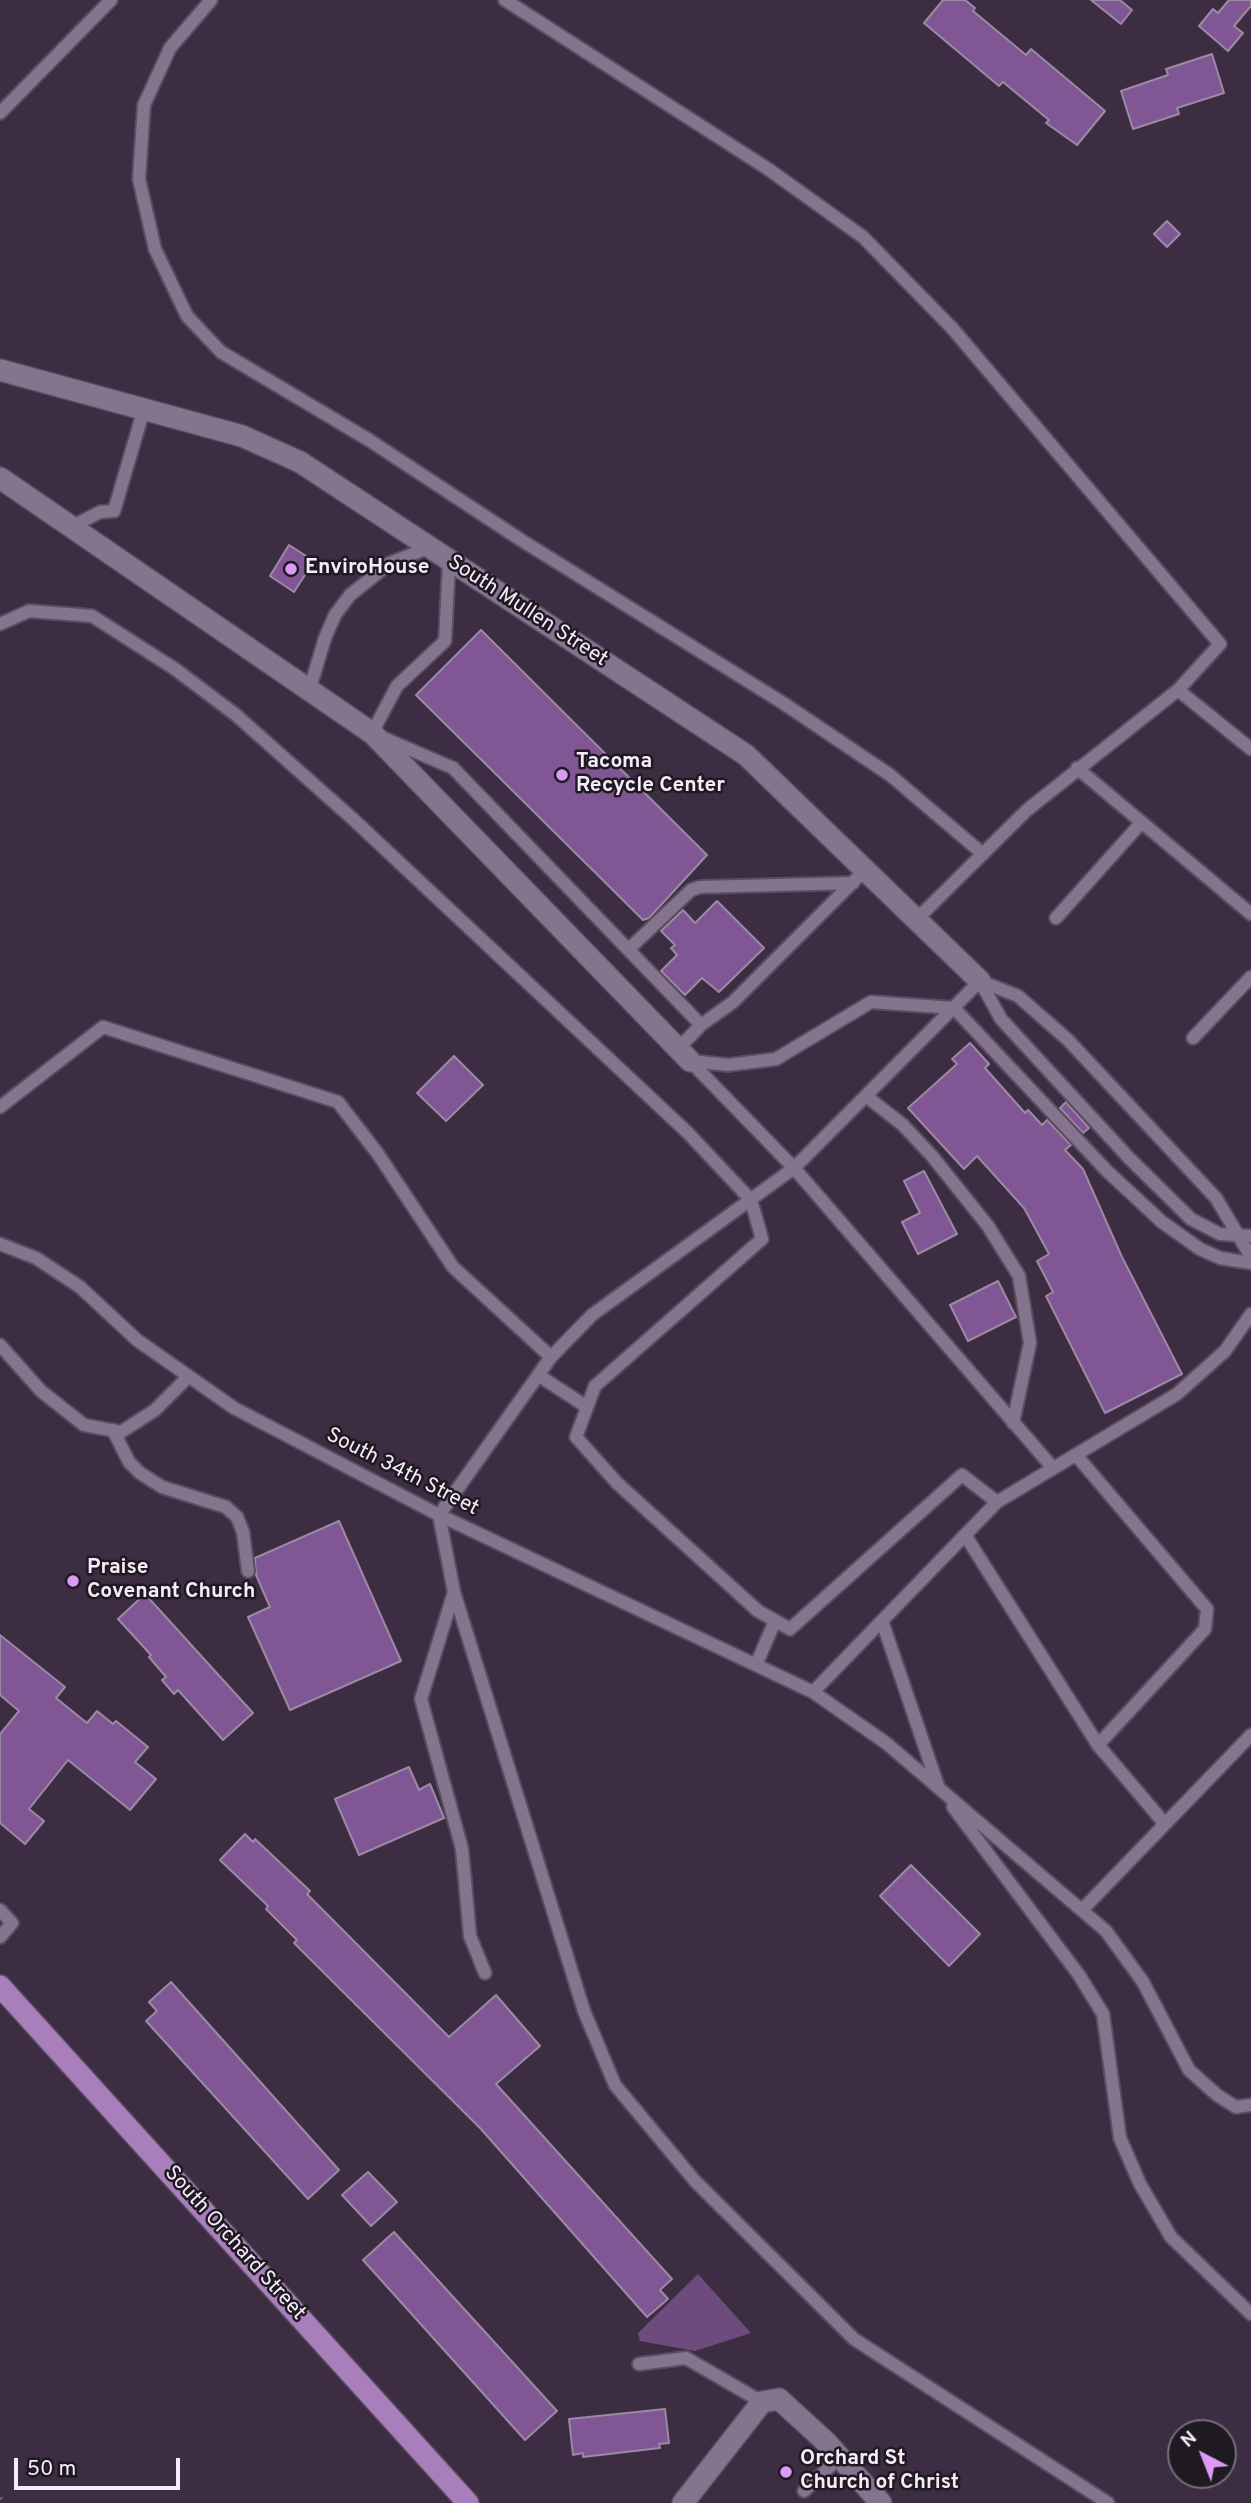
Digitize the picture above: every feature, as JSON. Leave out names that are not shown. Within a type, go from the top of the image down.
[{"type":"main road","name":"South Orchard Street","points":[[0,1986],[468,2503]]},
{"type":"street","name":"South Mullen Street","points":[[0,370],[242,436],[300,462],[746,755],[859,877],[916,920],[980,981]]},
{"type":"street","points":[[0,478],[372,733],[684,1055]]},
{"type":"street","points":[[682,2503],[762,2402],[779,2399],[788,2404],[840,2457],[881,2503]]},
{"type":"lane","points":[[0,113],[111,0]]},
{"type":"lane","points":[[211,0],[170,48],[144,105],[139,179],[155,249],[187,316],[221,352],[369,440],[520,540],[783,703],[890,775],[983,854]]},
{"type":"lane","points":[[505,0],[768,169],[872,246],[952,328],[1220,645],[1178,690],[1027,810],[916,920]]},
{"type":"lane","points":[[71,527],[100,512],[114,510],[144,409]]},
{"type":"lane","points":[[310,688],[325,638],[335,615],[349,595],[390,563],[428,548]]},
{"type":"lane","points":[[449,562],[445,641],[397,686],[372,733],[453,768],[701,1025]]},
{"type":"lane","points":[[0,624],[29,611],[92,616],[175,669],[236,715],[354,820],[688,1133],[751,1199],[762,1239],[595,1386],[576,1437],[608,1474],[758,1611],[790,1629],[962,1475],[997,1502]]},
{"type":"lane","points":[[1178,690],[1251,749]]},
{"type":"lane","points":[[1077,768],[1251,914]]},
{"type":"lane","points":[[1056,918],[1142,823]]},
{"type":"lane","points":[[629,949],[691,890],[700,887],[859,877]]},
{"type":"lane","points":[[684,1055],[701,1025],[733,1002],[859,877]]},
{"type":"lane","points":[[1193,1038],[1251,977]]},
{"type":"lane","points":[[980,981],[794,1168],[592,1315],[551,1357],[439,1515],[454,1592],[584,2011],[615,2085],[695,2181],[854,2339],[1108,2503]]},
{"type":"lane","points":[[980,981],[1001,1019],[1191,1219],[1220,1234],[1246,1237]]},
{"type":"lane","points":[[980,981],[1018,996],[1068,1040],[1216,1198],[1246,1237],[1251,1257]]},
{"type":"lane","points":[[684,1055],[728,1065],[776,1059],[871,1002],[954,1008],[1107,1171],[1162,1222],[1200,1249],[1220,1258],[1251,1263]]},
{"type":"lane","points":[[0,1107],[103,1027],[338,1102],[378,1154],[453,1267],[551,1357]]},
{"type":"lane","points":[[684,1055],[794,1168],[1053,1468]]},
{"type":"lane","points":[[866,1096],[903,1125],[932,1156],[988,1226],[1019,1276],[1030,1343],[1013,1423]]},
{"type":"lane","name":"South 34th Street","points":[[0,1244],[36,1258],[80,1287],[137,1340],[234,1408],[439,1515],[813,1692],[886,1743],[939,1787]]},
{"type":"lane","points":[[813,1692],[997,1502],[1177,1394],[1225,1351],[1251,1314]]},
{"type":"lane","points":[[0,1345],[41,1391],[84,1425],[121,1432],[155,1410],[188,1377]]},
{"type":"lane","points":[[538,1375],[587,1407]]},
{"type":"lane","points":[[113,1430],[129,1462],[162,1488],[226,1507],[237,1517],[243,1532],[248,1571]]},
{"type":"lane","points":[[1076,1455],[1207,1609],[1205,1629],[1098,1745]]},
{"type":"lane","points":[[965,1535],[1098,1745],[1165,1824]]},
{"type":"lane","points":[[454,1592],[421,1699],[462,1849],[470,1936],[485,1973]]},
{"type":"lane","points":[[756,1665],[775,1621]]},
{"type":"lane","points":[[882,1621],[939,1787],[1079,1975],[1103,2014],[1121,2137],[1146,2195],[1171,2237],[1251,2314]]},
{"type":"lane","points":[[1082,1910],[1251,1735]]},
{"type":"lane","points":[[939,1787],[1106,1931],[1143,1982],[1189,2070],[1217,2095],[1236,2107],[1251,2105]]},
{"type":"lane","points":[[0,1910],[12,1923],[0,1937]]},
{"type":"lane","points":[[639,2364],[686,2358],[762,2402]]},
{"type":"lane","points":[[804,2491],[840,2457]]},
{"type":"path","points":[[0,2498],[4,2503]]},
{"type":"shaded area","points":[[698,2274],[751,2333],[695,2351],[640,2341],[638,2333]]},
{"type":"building","points":[[943,0],[965,0],[975,8],[973,11],[1026,55],[1031,49],[1105,111],[1077,145],[1046,123],[1049,120],[1003,82],[999,86],[924,23]]},
{"type":"building","points":[[1091,0],[1120,0],[1132,10],[1121,24]]},
{"type":"building","points":[[1229,0],[1251,0],[1251,6],[1234,26],[1243,33],[1228,51],[1199,26],[1213,9],[1218,13]]},
{"type":"building","points":[[1212,54],[1224,93],[1177,108],[1179,114],[1133,129],[1121,91],[1168,75],[1166,69]]},
{"type":"building","points":[[1167,221],[1180,234],[1167,247],[1154,234]]},
{"type":"building","name":"EnviroHouse","points":[[289,545],[314,561],[294,592],[270,576]]},
{"type":"building","name":"Tacoma Recycle Center","points":[[481,630],[707,855],[649,918],[643,920],[416,695]]},
{"type":"building","points":[[717,901],[764,948],[719,992],[702,978],[685,995],[661,971],[677,955],[671,948],[675,945],[661,931],[683,910],[695,923]]},
{"type":"building","points":[[970,1043],[989,1064],[985,1068],[1025,1113],[1028,1110],[1042,1125],[1047,1120],[1071,1145],[1065,1150],[1083,1169],[1122,1257],[1182,1374],[1105,1413],[1046,1296],[1053,1292],[1037,1261],[1049,1254],[1024,1208],[977,1156],[964,1169],[908,1108],[957,1064],[952,1059]]},
{"type":"building","points":[[454,1056],[483,1085],[446,1121],[417,1093]]},
{"type":"building","points":[[1066,1102],[1089,1128],[1083,1133],[1060,1108]]},
{"type":"building","points":[[924,1171],[957,1234],[918,1254],[902,1222],[920,1213],[904,1181]]},
{"type":"building","points":[[998,1281],[1016,1317],[968,1341],[950,1305]]},
{"type":"building","points":[[339,1521],[401,1661],[290,1710],[248,1617],[270,1607],[256,1575],[255,1558]]},
{"type":"building","points":[[145,1594],[253,1713],[223,1740],[178,1690],[174,1694],[162,1680],[166,1677],[149,1657],[151,1655],[118,1619]]},
{"type":"building","points":[[0,1635],[65,1687],[56,1698],[87,1723],[97,1711],[113,1724],[116,1721],[148,1747],[135,1762],[156,1779],[130,1810],[68,1760],[29,1809],[44,1821],[25,1844],[0,1823],[0,1734],[19,1711],[0,1695]]},
{"type":"building","points":[[409,1767],[419,1790],[430,1784],[444,1818],[359,1855],[335,1799]]},
{"type":"building","points":[[245,1834],[253,1842],[255,1839],[310,1891],[307,1894],[449,2037],[496,1995],[540,2046],[496,2084],[672,2279],[660,2290],[668,2299],[647,2317],[480,2128],[294,1943],[297,1940],[266,1909],[268,1906],[220,1860]]},
{"type":"building","points":[[911,1865],[980,1934],[949,1966],[880,1896]]},
{"type":"building","points":[[171,1982],[339,2170],[308,2199],[146,2021],[157,2011],[149,2002]]},
{"type":"building","points":[[368,2172],[397,2202],[371,2226],[342,2195]]},
{"type":"building","points":[[394,2232],[557,2411],[525,2440],[363,2260]]},
{"type":"building","points":[[665,2409],[669,2443],[659,2444],[660,2448],[583,2457],[583,2453],[573,2455],[569,2419]]},
{"type":"place","name":"EnviroHouse","points":[[291,569]]},
{"type":"place","name":"Tacoma Recycle Center","points":[[562,775]]},
{"type":"place","name":"Praise Covenant Church","points":[[73,1581]]},
{"type":"place","name":"Orchard St Church of Christ","points":[[786,2472]]}]
